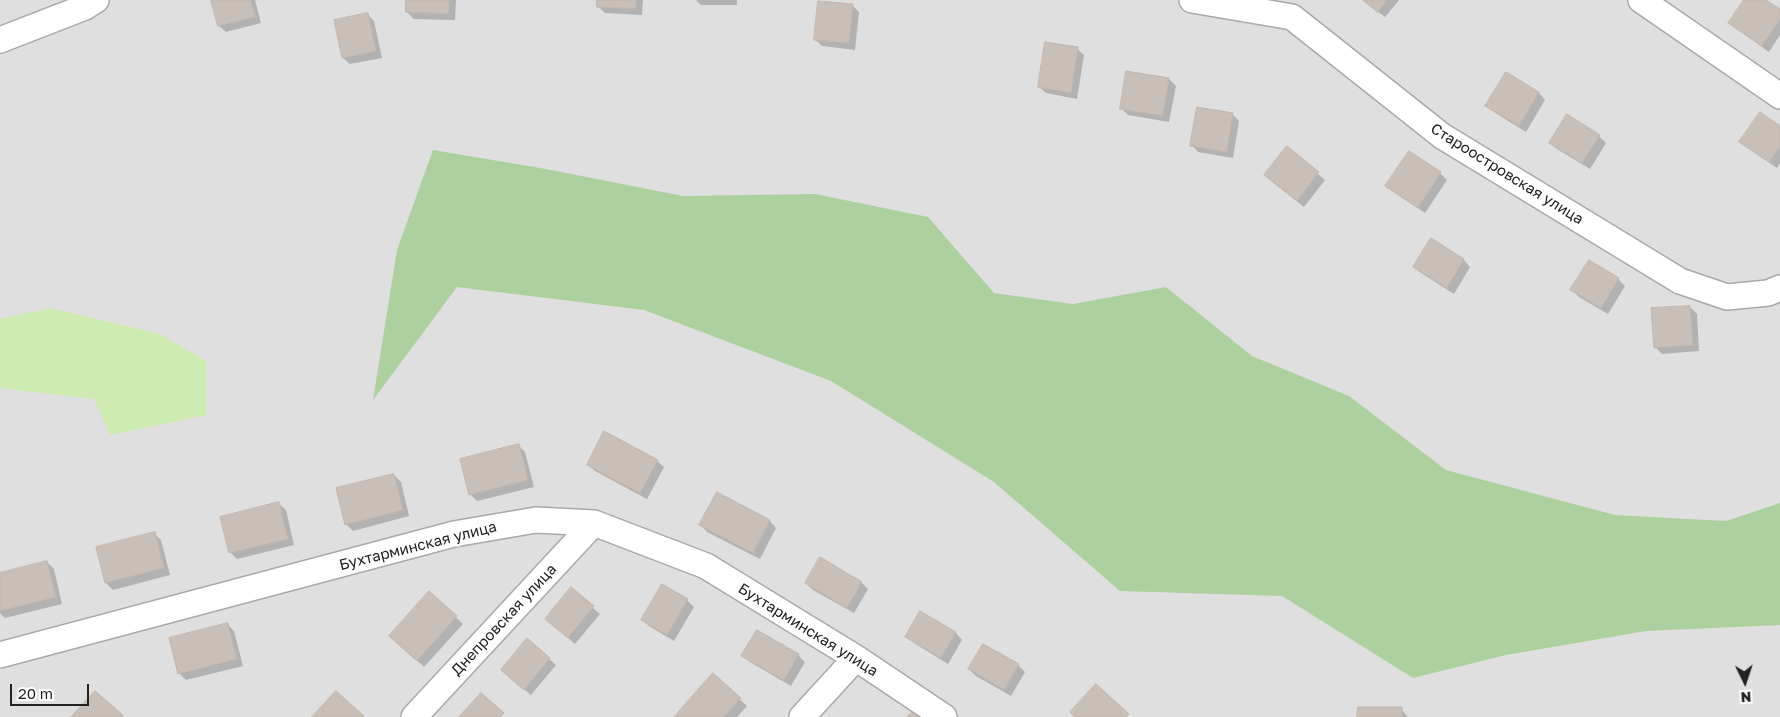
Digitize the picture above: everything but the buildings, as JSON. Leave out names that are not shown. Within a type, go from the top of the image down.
[{"type":"street","points":[[0,40],[85,7],[96,0]]},
{"type":"street","name":"Староостровская улица","points":[[1192,0],[1284,8],[1442,136],[1680,282],[1727,297],[1768,293],[1780,288]]},
{"type":"street","points":[[1641,0],[1780,96]]},
{"type":"street","name":"Бухтарминская улица","points":[[0,655],[454,534],[536,520],[594,524],[706,566],[856,658],[944,717]]},
{"type":"street","name":"Днепровская улица","points":[[414,717],[594,524]]},
{"type":"street","points":[[802,717],[856,658]]},
{"type":"shaded area","points":[[0,0],[1780,0],[1780,717],[0,717]]},
{"type":"green space","points":[[433,150],[546,169],[683,196],[815,194],[928,217],[994,293],[1073,304],[1166,287],[1252,356],[1349,396],[1446,470],[1615,515],[1726,521],[1780,503],[1780,625],[1646,631],[1506,655],[1413,678],[1282,596],[1120,591],[994,482],[831,381],[644,310],[457,287],[373,400],[397,250]]},
{"type":"green space","points":[[50,308],[160,334],[206,361],[206,415],[110,435],[94,399],[0,388],[0,319]]}]
